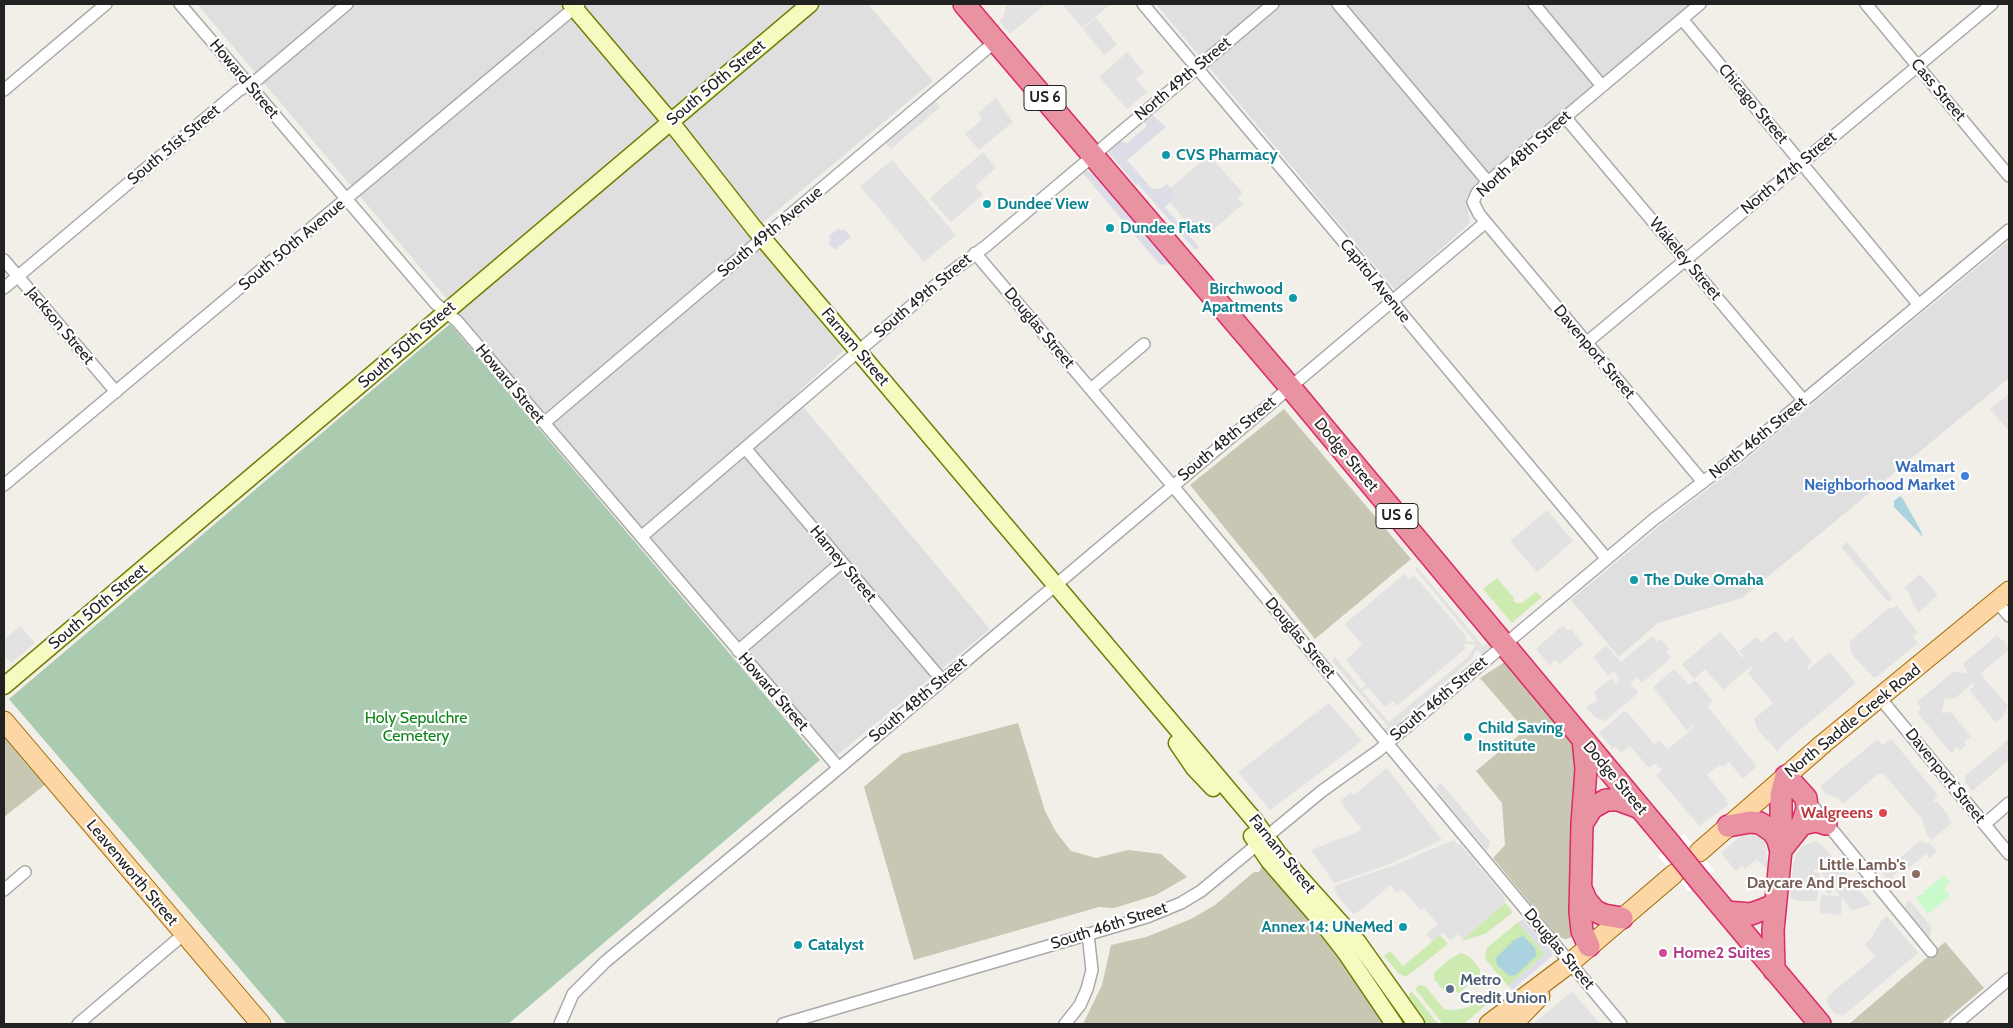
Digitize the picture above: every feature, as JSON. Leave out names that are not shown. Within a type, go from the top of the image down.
[{"type":"highway","name":"Dodge Street","points":[[964,4],[1290,387],[1820,1024]]},
{"type":"highway","points":[[1582,739],[1586,769],[1580,885],[1582,928],[1589,946]]},
{"type":"highway","points":[[1780,850],[1802,824],[1807,812],[1806,798],[1786,776]]},
{"type":"highway","points":[[1774,970],[1772,941],[1780,850],[1781,795],[1786,776]]},
{"type":"highway","points":[[1582,824],[1592,808],[1606,800],[1618,800],[1640,808]]},
{"type":"highway","points":[[1728,826],[1750,822],[1764,825],[1776,836],[1780,850]]},
{"type":"highway","points":[[1802,824],[1816,822],[1826,824]]},
{"type":"highway","points":[[1580,885],[1586,900],[1595,911],[1604,915],[1622,918]]},
{"type":"highway","points":[[1726,912],[1751,914],[1775,905]]},
{"type":"main road","name":"South 50th Street","points":[[4,686],[810,4]]},
{"type":"main road","name":"Farnam Street","points":[[574,5],[670,121],[762,239],[1056,583],[1255,820],[1268,861],[1346,952],[1394,1024]]},
{"type":"main road","name":"North Saddle Creek Road","points":[[1698,852],[1786,776],[2003,596]]},
{"type":"main road","name":"Leavenworth Street","points":[[4,721],[261,1024]]},
{"type":"main road","name":"Farnam Street","points":[[1262,841],[1357,941],[1416,1024]]},
{"type":"main road","points":[[1513,1024],[1570,963],[1674,874]]},
{"type":"main road","points":[[1488,1024],[1570,963]]},
{"type":"street","points":[[4,90],[106,4]]},
{"type":"street","name":"Howard Street","points":[[180,4],[436,304],[457,321],[838,767]]},
{"type":"street","name":"South 51st Street","points":[[4,288],[238,91],[258,79],[347,4]]},
{"type":"street","name":"Capitol Avenue","points":[[1143,4],[1607,560]]},
{"type":"street","name":"North 49th Street","points":[[1093,154],[1273,4]]},
{"type":"street","points":[[1338,4],[1488,182]]},
{"type":"street","points":[[1534,4],[1602,86]]},
{"type":"street","name":"North 48th Street","points":[[1290,387],[1486,222],[1476,210],[1473,202],[1476,193],[1700,4]]},
{"type":"street","name":"Cass Street","points":[[1866,4],[2009,176]]},
{"type":"street","name":"North 47th Street","points":[[1586,342],[1992,4]]},
{"type":"street","name":"South 50th Avenue","points":[[4,485],[346,199],[574,5]]},
{"type":"street","name":"Chicago Street","points":[[1682,19],[1919,305]]},
{"type":"street","name":"South 49th Avenue","points":[[544,423],[996,41]]},
{"type":"street","name":"Wakeley Street","points":[[1565,117],[1804,401]]},
{"type":"street","name":"South 49th Street","points":[[641,536],[1093,154]]},
{"type":"street","name":"Davenport Street","points":[[1486,222],[1703,482]]},
{"type":"street","name":"North 46th Street","points":[[1505,645],[1674,503],[1729,463],[2009,230]]},
{"type":"street","name":"Douglas Street","points":[[975,253],[1172,485],[1622,1024]]},
{"type":"street","name":"Jackson Street","points":[[4,260],[116,392]]},
{"type":"street","points":[[1090,389],[1144,344]]},
{"type":"street","name":"South 48th Street","points":[[560,1024],[573,994],[605,962],[1290,387]]},
{"type":"street","name":"Harney Street","points":[[745,448],[942,679]]},
{"type":"street","points":[[738,651],[842,562]]},
{"type":"street","points":[[2003,596],[2009,616]]},
{"type":"street","name":"South 46th Street","points":[[783,1024],[1147,917],[1180,903],[1201,891],[1322,791],[1387,743],[1505,645]]},
{"type":"street","name":"Davenport Street","points":[[1880,698],[2009,854]]},
{"type":"street","points":[[1806,798],[1818,810],[1826,824],[1931,951]]},
{"type":"street","points":[[1985,824],[2009,803]]},
{"type":"street","points":[[4,890],[25,872]]},
{"type":"street","points":[[78,1024],[184,934]]},
{"type":"street","points":[[1065,1024],[1080,1005],[1092,970],[1088,934]]},
{"type":"street","points":[[1956,1024],[2009,980]]},
{"type":"shaded area","points":[[197,4],[868,4],[933,81],[749,234],[844,350],[794,396],[990,629],[835,757]]},
{"type":"shaded area","points":[[1009,4],[1045,4],[1010,34],[999,21],[1003,18],[1006,6]]},
{"type":"shaded area","points":[[1062,4],[1111,4],[1082,28]]},
{"type":"shaded area","points":[[1156,4],[1696,4],[1474,187],[1466,198],[1470,223],[1395,290]]},
{"type":"shaded area","points":[[1096,18],[1117,44],[1104,55],[1083,29]]},
{"type":"shaded area","points":[[1127,52],[1144,72],[1136,79],[1147,92],[1127,109],[1099,77]]},
{"type":"shaded area","points":[[996,98],[1013,122],[979,150],[965,134],[982,119],[978,113]]},
{"type":"shaded area","points":[[935,100],[940,107],[891,149],[885,142]]},
{"type":"shaded area","points":[[1151,114],[1166,127],[1127,160],[1152,189],[1160,189],[1167,184],[1177,196],[1165,207],[1199,247],[1197,249],[1194,249],[1109,153],[1111,147],[1118,141],[1127,143],[1147,126],[1143,120]]},
{"type":"shaded area","points":[[983,152],[996,168],[975,186],[983,195],[951,222],[930,198]]},
{"type":"shaded area","points":[[1209,155],[1243,193],[1238,198],[1243,204],[1208,234],[1203,227],[1196,233],[1170,202],[1177,196],[1170,188]]},
{"type":"shaded area","points":[[892,160],[956,235],[924,262],[860,186]]},
{"type":"shaded area","points":[[1086,170],[1094,174],[1171,265],[1159,264],[1082,172]]},
{"type":"shaded area","points":[[839,228],[841,231],[844,229],[851,237],[835,250],[828,243],[831,240],[828,237]]},
{"type":"shaded area","name":"The Duke Omaha","points":[[2009,241],[2009,378],[1742,598],[1658,623],[1619,657],[1571,600],[1663,523],[1737,467]]},
{"type":"shaded area","points":[[2009,394],[2009,431],[1990,409]]},
{"type":"shaded area","points":[[1284,409],[1411,559],[1315,639],[1190,485]]},
{"type":"shaded area","points":[[1547,510],[1573,541],[1537,572],[1510,541]]},
{"type":"shaded area","points":[[1847,542],[1893,598],[1888,602],[1841,547]]},
{"type":"shaded area","points":[[1417,567],[1483,646],[1487,643],[1490,647],[1482,656],[1478,650],[1475,652],[1472,659],[1401,720],[1401,724],[1391,733],[1384,729],[1387,727],[1386,724],[1332,661],[1335,657],[1361,689],[1366,685],[1346,660],[1362,645],[1345,624],[1404,574],[1409,579],[1414,575],[1467,637],[1464,641],[1475,642],[1415,569]],"holes":[[[1463,644],[1474,644],[1475,646],[1468,657],[1389,722],[1362,691],[1368,687],[1385,707],[1393,701],[1397,706],[1466,648]]]},
{"type":"shaded area","points":[[1920,574],[1938,595],[1919,612],[1905,587]]},
{"type":"shaded area","points":[[1897,605],[1918,633],[1913,637],[1918,643],[1877,677],[1873,677],[1852,655],[1849,642],[1889,608],[1891,609]]},
{"type":"shaded area","points":[[1563,625],[1568,631],[1571,629],[1583,644],[1560,664],[1555,659],[1550,666],[1536,649]]},
{"type":"shaded area","points":[[20,626],[35,643],[11,663],[4,655],[4,640]]},
{"type":"shaded area","points":[[1775,631],[1786,642],[1792,637],[1812,662],[1807,667],[1808,670],[1830,652],[1856,683],[1781,746],[1778,752],[1757,729],[1754,719],[1773,703],[1748,673],[1753,667],[1750,667],[1723,690],[1705,669],[1694,679],[1682,664],[1720,632],[1743,658],[1744,656],[1739,651],[1756,637],[1762,642]]},
{"type":"shaded area","points":[[1997,635],[2001,640],[2004,640],[2009,650],[1982,672],[1981,675],[2008,706],[2002,718],[1995,722],[1969,690],[1974,686],[1973,683],[1954,699],[1945,698],[1941,713],[1951,712],[1972,738],[1964,740],[1966,745],[1960,750],[1955,747],[1952,754],[1917,712],[1921,708],[1917,702],[1953,672],[1966,673],[1967,670],[1963,664]]},
{"type":"shaded area","points":[[1652,636],[1657,641],[1661,639],[1669,649],[1666,652],[1671,658],[1642,683],[1637,677],[1630,686],[1638,690],[1637,694],[1605,721],[1595,717],[1586,707],[1597,701],[1595,691],[1610,679],[1613,678],[1615,685],[1620,680],[1614,671],[1608,676],[1593,657],[1606,645],[1621,662]]},
{"type":"shaded area","points":[[1508,660],[1582,750],[1573,935],[1570,938],[1565,939],[1556,935],[1493,858],[1505,845],[1502,803],[1476,771],[1525,730],[1480,678]]},
{"type":"shaded area","points":[[1674,669],[1689,685],[1695,680],[1713,701],[1707,706],[1757,766],[1743,779],[1729,762],[1723,767],[1720,764],[1707,775],[1726,799],[1728,805],[1699,826],[1656,775],[1663,769],[1655,763],[1649,768],[1630,746],[1621,753],[1616,747],[1612,748],[1599,733],[1624,711],[1628,713],[1654,744],[1660,741],[1668,749],[1694,727],[1694,725],[1687,731],[1653,687]]},
{"type":"shaded area","points":[[1329,703],[1362,741],[1270,810],[1238,772]]},
{"type":"shaded area","points":[[1018,723],[1045,811],[1056,832],[1071,851],[1096,858],[1128,850],[1161,854],[1187,877],[1156,895],[1114,908],[1099,907],[914,960],[864,787],[902,754]]},
{"type":"shaded area","points":[[4,735],[46,784],[4,817]]},
{"type":"shaded area","points":[[1878,739],[1881,744],[1885,744],[1891,739],[1938,795],[1933,801],[1938,803],[1952,823],[1931,840],[1927,835],[1922,819],[1883,773],[1878,774],[1843,804],[1838,797],[1826,795],[1820,786]]},
{"type":"shaded area","points":[[2009,739],[2009,760],[1972,791],[1965,782],[1965,776]]},
{"type":"shaded area","points":[[1387,768],[1442,840],[1387,865],[1334,883],[1311,850],[1362,830],[1340,801],[1351,792],[1354,795]]},
{"type":"shaded area","points":[[1438,783],[1442,784],[1490,842],[1487,851],[1436,790]]},
{"type":"shaded area","points":[[1750,828],[1765,839],[1768,868],[1766,869],[1757,859],[1745,869],[1742,866],[1736,871],[1721,853]]},
{"type":"shaded area","points":[[1454,840],[1458,845],[1460,844],[1504,896],[1505,903],[1463,939],[1455,933],[1456,936],[1450,941],[1443,933],[1432,941],[1426,934],[1438,924],[1424,908],[1421,911],[1402,889],[1397,893],[1390,885],[1361,910],[1353,914],[1337,895],[1334,886],[1395,865]]},
{"type":"shaded area","points":[[1816,841],[1826,849],[1871,904],[1852,911],[1842,898],[1841,915],[1820,913],[1821,895],[1840,896],[1835,890],[1829,895],[1821,885],[1826,879],[1820,871],[1816,869],[1813,872],[1820,873],[1817,901],[1798,901],[1790,898],[1793,864],[1796,854],[1803,846]]},
{"type":"shaded area","points":[[1920,841],[1931,844],[1937,851],[1930,858],[1926,854],[1905,871],[1902,868],[1892,876],[1896,881],[1892,885],[1882,873]]},
{"type":"shaded area","points":[[1263,864],[1320,928],[1388,1024],[1083,1024],[1102,985],[1111,945],[1146,937],[1191,919],[1215,905],[1254,872],[1259,872]]},
{"type":"shaded area","points":[[1907,901],[1912,903],[1932,928],[1929,938],[1904,909]]},
{"type":"shaded area","points":[[1887,916],[1918,953],[1844,1015],[1835,1014],[1827,1004],[1828,996],[1875,957],[1865,944],[1871,939],[1881,921]]},
{"type":"shaded area","points":[[1523,920],[1552,953],[1552,956],[1512,990],[1508,986],[1545,954],[1518,922]]},
{"type":"shaded area","points":[[1945,942],[1984,988],[1941,1024],[1849,1024]]},
{"type":"shaded area","points":[[1572,991],[1600,1024],[1533,1024]]},
{"type":"green space","name":"Holy Sepulchre Cemetery","points":[[450,324],[820,760],[508,1024],[287,1024],[9,699]]},
{"type":"green space","points":[[1497,578],[1514,598],[1513,601],[1517,603],[1522,603],[1536,592],[1542,597],[1512,623],[1483,589]]},
{"type":"green space","points":[[1944,875],[1950,882],[1944,888],[1950,896],[1928,914],[1916,898],[1925,894],[1923,892]]},
{"type":"green space","points":[[1505,903],[1512,913],[1485,934],[1461,941]]},
{"type":"green space","points":[[1518,922],[1545,954],[1508,986],[1486,960],[1485,953],[1488,947]]},
{"type":"green space","points":[[1440,935],[1448,944],[1406,977],[1398,973],[1384,956],[1390,951],[1403,966]]},
{"type":"green space","points":[[1461,953],[1470,957],[1480,969],[1480,975],[1459,993],[1456,992],[1456,987],[1448,986],[1448,983],[1444,991],[1434,979],[1434,973],[1450,959]]},
{"type":"green space","points":[[1420,985],[1426,987],[1444,1009],[1449,1010],[1469,1007],[1492,989],[1500,993],[1464,1024],[1446,1024],[1442,1023],[1415,988]]},
{"type":"green space","points":[[1411,991],[1438,1024],[1425,1024],[1409,1004],[1408,997]]},
{"type":"water","points":[[1900,496],[1923,537],[1894,507],[1894,501]]},
{"type":"water","points":[[1523,936],[1535,948],[1536,956],[1516,975],[1509,976],[1497,965],[1496,958],[1514,940]]},
{"type":"pier","points":[[1684,834],[1714,871],[1689,892],[1658,856]]},
{"type":"place","name":"CVS Pharmacy","points":[[1166,155]]},
{"type":"place","name":"Dundee View","points":[[987,204]]},
{"type":"place","name":"Dundee Flats","points":[[1110,228]]},
{"type":"place","name":"Birchwood Apartments","points":[[1293,298]]},
{"type":"place","name":"Walmart Neighborhood Market","points":[[1965,476]]},
{"type":"place","name":"The Duke Omaha","points":[[1634,580]]},
{"type":"place","name":"Child Saving Institute","points":[[1468,737]]},
{"type":"place","name":"Walgreens","points":[[1883,813]]},
{"type":"place","name":"Little Lamb's Daycare And Preschool","points":[[1916,874]]},
{"type":"place","name":"Annex 14: UNeMed","points":[[1403,927]]},
{"type":"place","name":"Catalyst","points":[[798,945]]},
{"type":"place","name":"Home2 Suites","points":[[1663,953]]},
{"type":"place","name":"Metro Credit Union","points":[[1450,989]]}]
